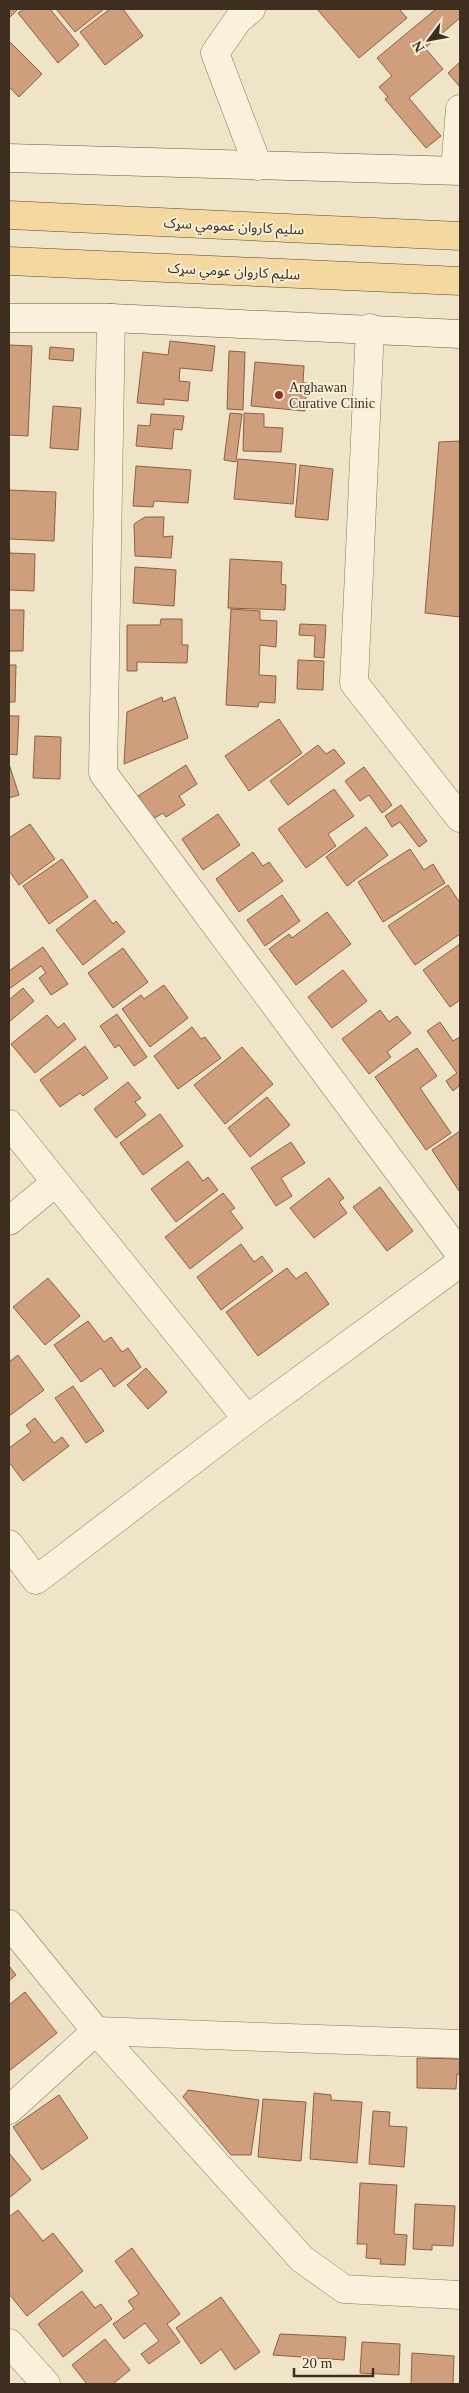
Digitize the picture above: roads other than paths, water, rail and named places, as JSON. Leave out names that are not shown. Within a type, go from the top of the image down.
[{"type":"main road","name":"سلیم کاروان عمومي سړک","points":[[9,215],[460,236]]},
{"type":"main road","name":"سلیم کاروان عومي سړک","points":[[9,261],[460,281]]},
{"type":"street","points":[[251,9],[238,20],[215,53],[258,166]]},
{"type":"street","points":[[9,158],[457,171],[460,109]]},
{"type":"street","points":[[9,318],[111,318],[370,328],[460,334]]},
{"type":"street","points":[[111,318],[103,773],[460,1254]]},
{"type":"street","points":[[370,328],[354,683],[460,818]]},
{"type":"street","points":[[9,1124],[247,1419]]},
{"type":"street","points":[[9,1222],[55,1183]]},
{"type":"street","points":[[9,1544],[36,1580],[247,1419],[460,1263]]},
{"type":"street","points":[[9,1924],[96,2031],[302,2259],[344,2289],[460,2295]]},
{"type":"street","points":[[9,2110],[96,2031],[460,2044]]},
{"type":"street","points":[[9,2343],[46,2384]]},
{"type":"place","name":"Arghawan Curative Clinic","points":[[279,395]]}]
